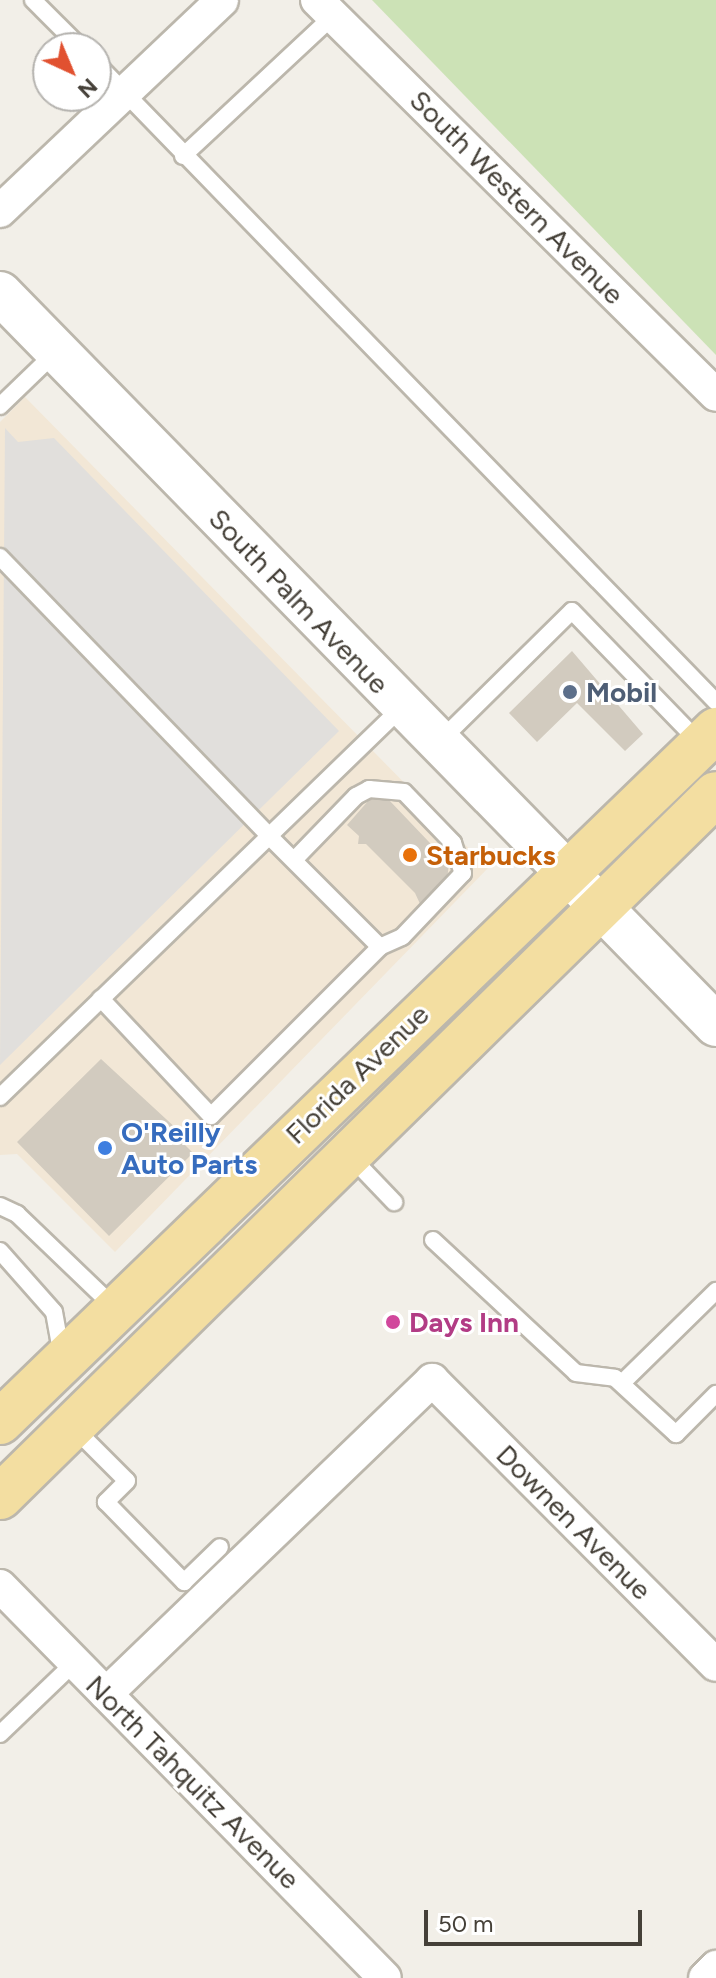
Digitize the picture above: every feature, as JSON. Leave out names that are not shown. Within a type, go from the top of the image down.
[{"type":"main road","name":"Florida Avenue","points":[[0,1422],[565,872],[709,737]]},
{"type":"main road","name":"Florida Avenue","points":[[0,1497],[716,794]]},
{"type":"street","points":[[0,211],[222,0]]},
{"type":"street","name":"South Western Avenue","points":[[325,8],[713,387]]},
{"type":"street","name":"South Palm Avenue","points":[[0,293],[437,744],[716,1025]]},
{"type":"street","name":"Downen Avenue","points":[[106,1694],[432,1380],[716,1665]]},
{"type":"street","name":"North Tahquitz Avenue","points":[[0,1586],[385,1978]]},
{"type":"street","points":[[705,1978],[716,1967]]},
{"type":"lane","points":[[33,0],[65,32]]},
{"type":"lane","points":[[183,156],[325,8]]},
{"type":"lane","points":[[112,81],[716,702]]},
{"type":"lane","points":[[0,406],[57,351]]},
{"type":"lane","points":[[0,557],[380,947]]},
{"type":"lane","points":[[437,744],[572,611],[709,737]]},
{"type":"lane","points":[[0,1097],[402,707]]},
{"type":"lane","points":[[101,999],[211,1116],[380,947],[402,937],[463,873],[453,843],[404,792],[369,789],[356,796],[294,860]]},
{"type":"lane","points":[[349,1155],[394,1202]]},
{"type":"lane","points":[[0,1206],[17,1214],[116,1308]]},
{"type":"lane","points":[[433,1240],[576,1373],[622,1383],[676,1434],[716,1394]]},
{"type":"lane","points":[[0,1251],[54,1312],[63,1359]]},
{"type":"lane","points":[[622,1383],[716,1291]]},
{"type":"lane","points":[[72,1426],[127,1481],[106,1502],[184,1582],[220,1547]]},
{"type":"lane","points":[[0,1734],[75,1662]]},
{"type":"shaded area","points":[[25,397],[488,868],[115,1252],[17,1154],[0,1155],[0,422]]},
{"type":"shaded area","points":[[5,428],[18,442],[54,438],[339,731],[0,1065]]},
{"type":"green space","points":[[372,0],[716,0],[716,355]]},
{"type":"building","points":[[572,651],[643,734],[625,751],[577,703],[537,742],[509,713]]},
{"type":"building","name":"Starbucks","points":[[369,800],[389,800],[449,863],[447,880],[421,906],[415,893],[366,844],[358,844],[359,836],[347,825]]},
{"type":"building","name":"O'Reilly Auto Parts","points":[[101,1059],[179,1131],[175,1135],[193,1153],[109,1236],[17,1142]]},
{"type":"place","name":"Mobil","points":[[570,692]]},
{"type":"place","name":"Starbucks","points":[[410,855]]},
{"type":"place","name":"O'Reilly Auto Parts","points":[[105,1148]]},
{"type":"place","name":"Days Inn","points":[[393,1322]]}]
